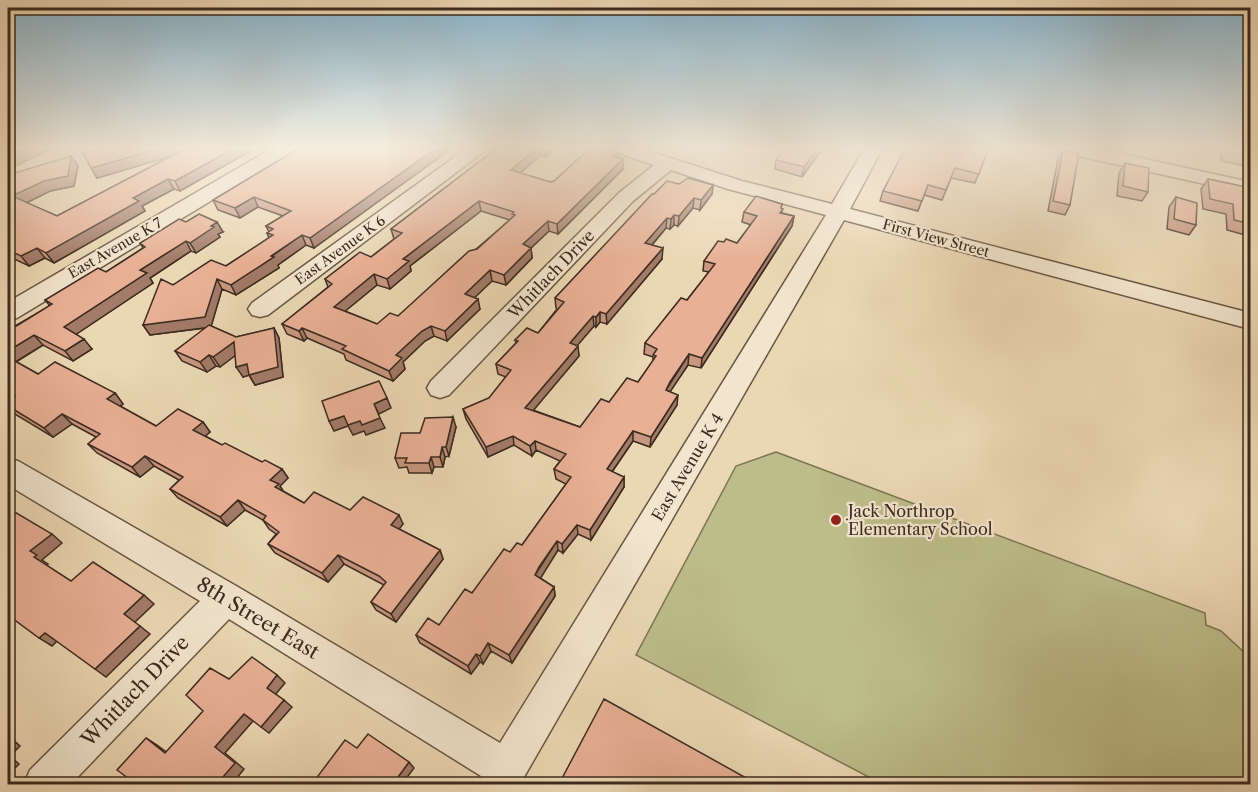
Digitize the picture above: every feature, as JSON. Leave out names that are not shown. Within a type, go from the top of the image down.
[{"type":"street","name":"East Avenue K 7","points":[[12,304],[219,186]]},
{"type":"street","name":"East Avenue K 6","points":[[260,309],[428,186]]},
{"type":"street","name":"Whitlach Drive","points":[[440,388],[626,197],[640,186]]},
{"type":"street","name":"First View Street","points":[[739,186],[1251,321]]},
{"type":"street","name":"East Avenue K 4","points":[[503,777],[852,186]]},
{"type":"street","name":"8th Street East","points":[[8,470],[226,598],[503,777]]},
{"type":"street","name":"Whitlach Drive","points":[[44,784],[226,598]]},
{"type":"green space","name":"Jack Northrop Elementary School","points":[[776,452],[1205,613],[1206,625],[1221,631],[1247,655],[1250,784],[882,784],[636,655],[736,466]]},
{"type":"building","points":[[8,186],[33,186],[12,196],[57,216],[114,186],[155,186],[133,198],[139,201],[46,253],[37,248],[21,256],[8,250],[11,244],[8,243]]},
{"type":"building","points":[[236,186],[383,186],[310,238],[302,235],[271,256],[274,257],[231,285],[217,279],[205,317],[143,325],[161,279],[173,285],[211,260],[226,266],[273,235],[267,233],[273,229],[266,226],[291,211],[254,197],[235,208],[213,200]]},
{"type":"building","points":[[447,186],[596,186],[557,224],[548,221],[523,244],[531,248],[504,275],[490,270],[465,294],[478,299],[445,331],[431,326],[422,331],[396,355],[402,358],[389,371],[342,349],[346,346],[302,328],[299,331],[282,324],[332,284],[325,279],[360,252],[371,257],[402,233],[391,229]],"holes":[[[479,201],[514,212],[512,214],[515,215],[477,249],[469,251],[398,316],[390,313],[377,324],[334,307],[374,274],[387,279],[409,261],[403,259]]]},
{"type":"building","points":[[662,186],[712,186],[701,200],[694,198],[679,216],[674,215],[671,219],[667,218],[645,243],[663,248],[606,314],[600,312],[596,317],[593,316],[570,343],[578,346],[525,408],[580,427],[601,399],[609,402],[627,378],[638,382],[656,356],[653,355],[657,349],[645,343],[681,298],[687,300],[715,264],[704,261],[718,241],[724,242],[726,239],[737,243],[757,216],[744,212],[756,196],[782,204],[783,209],[780,213],[794,216],[702,358],[689,354],[670,382],[666,390],[678,395],[651,437],[633,431],[607,469],[624,477],[590,530],[577,525],[562,544],[557,541],[539,567],[535,575],[554,587],[509,655],[488,643],[480,656],[476,654],[468,666],[416,635],[428,618],[439,625],[465,589],[472,593],[504,549],[510,552],[517,543],[522,545],[571,477],[554,469],[566,454],[535,441],[530,446],[513,436],[486,447],[463,409],[489,398],[511,370],[496,364],[518,341],[515,340],[527,328],[538,333],[564,302],[555,298]]},
{"type":"building","points":[[886,186],[928,186],[922,201],[883,191]]},
{"type":"building","points":[[931,186],[948,186],[946,190]]},
{"type":"building","points":[[1056,186],[1073,186],[1070,205],[1053,201]]},
{"type":"building","points":[[1123,186],[1148,186],[1148,192]]},
{"type":"building","points":[[1209,186],[1251,188],[1251,224],[1234,220],[1233,204],[1210,199]]},
{"type":"building","points":[[1176,197],[1197,203],[1196,225],[1174,219]]},
{"type":"building","points":[[199,214],[217,222],[211,226],[214,227],[190,243],[186,241],[140,270],[147,273],[64,327],[84,339],[65,351],[34,335],[8,351],[8,330],[52,304],[45,300],[98,268],[106,272],[145,247],[140,243],[179,219],[186,222]]},
{"type":"building","points":[[209,325],[236,337],[274,328],[278,367],[249,375],[247,364],[236,367],[234,342],[213,357],[209,355],[200,362],[175,351]]},
{"type":"building","points":[[8,357],[38,374],[55,362],[115,393],[107,399],[156,426],[178,409],[203,422],[193,430],[222,445],[225,443],[262,462],[265,460],[282,469],[270,480],[279,484],[275,487],[304,503],[314,492],[350,510],[363,497],[399,515],[391,525],[440,550],[391,614],[371,602],[386,582],[379,576],[338,555],[322,573],[268,544],[279,532],[263,520],[266,516],[238,500],[220,517],[170,489],[183,477],[145,456],[132,467],[88,444],[100,434],[62,414],[44,428],[8,406],[8,400],[15,396],[8,392]]},
{"type":"building","points":[[379,381],[387,398],[374,404],[380,418],[362,425],[360,421],[348,425],[344,416],[329,421],[322,401]]},
{"type":"building","points":[[453,417],[446,447],[442,447],[440,457],[431,457],[429,463],[405,463],[407,458],[395,458],[401,433],[420,433],[425,418]]},
{"type":"building","points":[[8,508],[52,534],[30,551],[37,555],[34,557],[71,581],[93,562],[144,595],[124,614],[140,626],[95,669],[45,633],[39,638],[8,615],[12,604],[8,602]]},
{"type":"building","points":[[252,657],[277,675],[267,688],[284,700],[261,727],[244,714],[215,747],[235,763],[217,784],[136,784],[117,770],[146,738],[165,753],[203,711],[186,695],[210,668],[229,679]]},
{"type":"building","points":[[604,699],[757,784],[559,784]]},
{"type":"building","points":[[368,734],[409,762],[393,784],[321,784],[315,780],[345,740],[357,748]]},
{"type":"place","name":"Jack Northrop Elementary School","points":[[836,520]]}]
